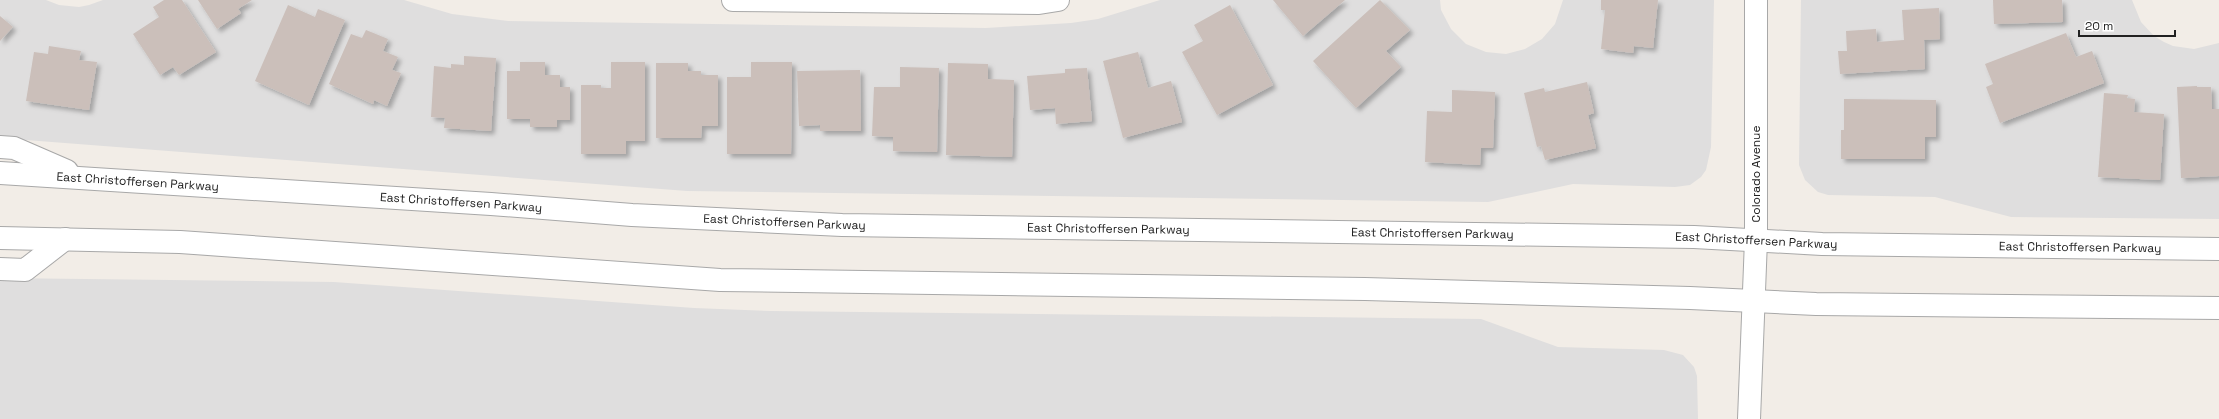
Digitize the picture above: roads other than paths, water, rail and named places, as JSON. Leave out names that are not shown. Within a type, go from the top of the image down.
[{"type":"street","points":[[733,0],[1039,3],[1058,0]]},
{"type":"street","name":"Colorado Avenue","points":[[1749,419],[1756,240],[1756,0]]},
{"type":"street","points":[[0,147],[14,148],[81,177]]},
{"type":"street","name":"East Christoffersen Parkway","points":[[0,173],[81,177],[640,215],[842,225],[1694,237],[1822,244],[2219,249]]},
{"type":"street","points":[[0,238],[225,245],[720,280],[1380,290],[1816,304],[2219,308]]},
{"type":"street","points":[[0,269],[25,270],[65,239]]}]
